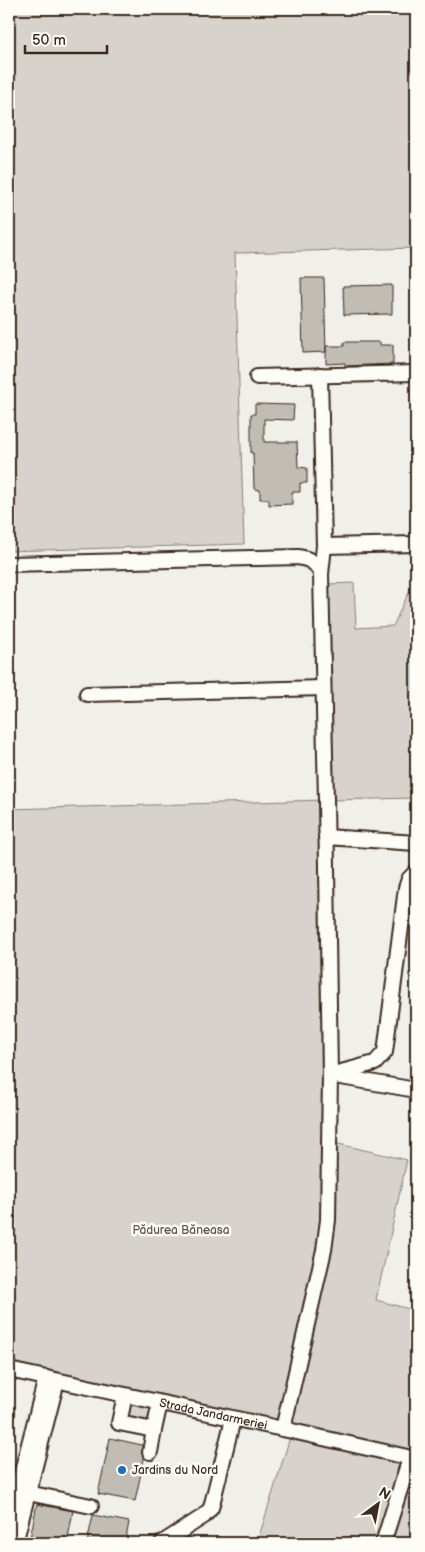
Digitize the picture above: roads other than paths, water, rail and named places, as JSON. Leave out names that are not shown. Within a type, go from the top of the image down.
[{"type":"street","points":[[257,377],[416,373]]},
{"type":"street","points":[[283,1429],[327,1236],[328,1220],[330,1075],[321,574],[324,546],[320,375]]},
{"type":"street","points":[[324,546],[416,544]]},
{"type":"street","points":[[9,564],[298,557],[312,561],[318,566],[321,574]]},
{"type":"street","points":[[87,694],[323,688]]},
{"type":"street","points":[[326,838],[416,843]]},
{"type":"street","points":[[330,1075],[375,1063],[385,1052],[406,888],[409,879],[416,872]]},
{"type":"street","points":[[330,1075],[416,1090]]},
{"type":"street","name":"Strada Jandarmeriei","points":[[9,1370],[413,1459]]},
{"type":"street","points":[[15,1543],[28,1493],[51,1380]]},
{"type":"street","points":[[9,1522],[51,1380]]},
{"type":"street","points":[[125,1395],[119,1422],[154,1430]]},
{"type":"street","points":[[150,1452],[160,1403]]},
{"type":"street","points":[[162,1543],[204,1516],[211,1508],[233,1419]]},
{"type":"street","points":[[384,1543],[413,1459]]},
{"type":"street","points":[[28,1493],[92,1506]]},
{"type":"place","name":"Jardins du Nord","points":[[122,1470]]},
{"type":"park label","name":"Pădurea Băneasa","points":[[181,1230]]}]
